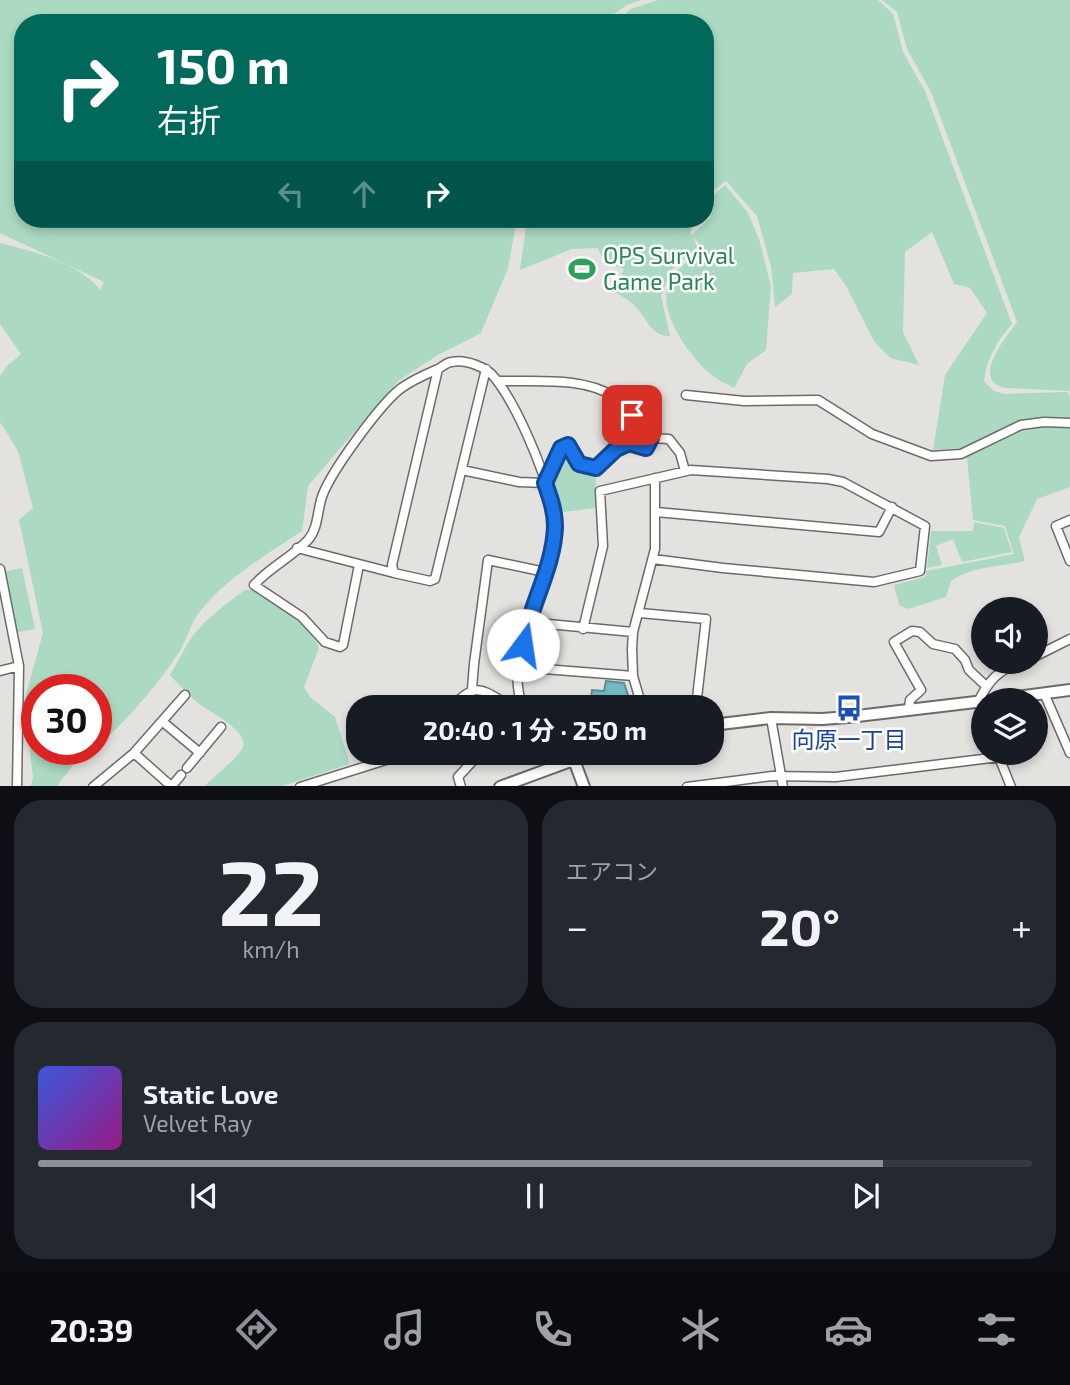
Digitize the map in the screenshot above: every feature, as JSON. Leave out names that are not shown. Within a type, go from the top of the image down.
[{"type":"street","points":[[359,565],[343,645],[340,647],[325,642],[302,617],[254,584],[308,540],[314,529],[323,493],[352,446],[397,392],[412,380],[451,362],[466,362],[485,369],[498,381],[515,407],[545,483],[555,526],[545,572],[527,622],[519,667],[519,695]]},
{"type":"street","points":[[394,573],[392,565],[438,369]]},
{"type":"street","points":[[297,548],[394,573],[430,581],[435,579],[485,369]]},
{"type":"street","points":[[498,381],[588,386],[617,397],[651,438],[669,439],[680,453],[685,471]]},
{"type":"street","points":[[686,395],[744,401],[818,400],[879,437],[931,456],[961,454],[1021,425],[1044,422],[1070,424]]},
{"type":"street","points":[[545,483],[561,448],[568,445],[579,464],[596,468],[616,449],[629,443],[646,448],[651,438]]},
{"type":"street","points":[[461,470],[519,482],[545,483]]},
{"type":"street","points":[[583,629],[603,547],[600,491],[685,471],[843,482],[925,526],[920,571],[904,577],[874,582],[653,559]]},
{"type":"street","points":[[639,695],[633,676],[633,632],[653,559],[655,478]]},
{"type":"street","points":[[656,512],[879,532],[892,507]]},
{"type":"street","points":[[1070,520],[1056,526],[1070,561]]},
{"type":"street","points":[[472,689],[488,560],[545,572]]},
{"type":"street","points":[[0,569],[19,666],[17,786]]},
{"type":"street","points":[[640,613],[706,619],[697,695]]},
{"type":"street","points":[[527,622],[633,632]]},
{"type":"street","points":[[909,709],[910,700],[921,690],[894,642],[912,631],[920,632],[933,644],[955,649],[965,660],[969,670],[986,686],[998,674]]},
{"type":"street","points":[[1048,650],[1070,639]]},
{"type":"street","points":[[0,671],[19,666]]},
{"type":"street","points":[[519,667],[633,676]]},
{"type":"street","points":[[463,695],[472,689],[491,695]]},
{"type":"street","points":[[1048,693],[1070,690]]},
{"type":"street","points":[[93,786],[134,753],[185,695]]},
{"type":"street","points":[[1048,702],[1070,752]]},
{"type":"street","points":[[724,724],[771,718],[821,719],[971,703]]},
{"type":"street","points":[[771,718],[783,786]]},
{"type":"street","points":[[163,722],[200,753]]},
{"type":"street","points":[[134,753],[171,786],[221,727]]},
{"type":"street","points":[[687,786],[780,776],[836,777],[971,759]]},
{"type":"street","points":[[300,786],[370,765]]},
{"type":"street","points":[[461,786],[458,777],[469,765]]},
{"type":"street","points":[[500,786],[560,765]]},
{"type":"street","points":[[576,765],[584,786]]},
{"type":"street","points":[[1001,765],[1007,785]]},
{"type":"street","points":[[836,777],[839,786]]},
{"type":"green space","points":[[0,0],[641,0],[614,14],[14,14],[14,228],[515,228],[508,268],[481,333],[438,355],[398,381],[308,486],[302,531],[248,567],[212,598],[192,624],[181,649],[165,672],[112,732],[112,674],[32,674],[43,633],[19,520],[33,508],[18,451],[0,422],[0,376],[21,354],[0,324],[0,243],[68,265],[0,233]],"holes":[[[68,265],[104,282],[100,290]]]},
{"type":"green space","points":[[658,0],[878,0],[893,14],[903,52],[925,91],[1012,324],[994,350],[984,381],[994,391],[1004,394],[1067,392],[1070,396],[1070,487],[1037,499],[1019,537],[1025,561],[959,576],[951,581],[946,597],[908,609],[899,605],[894,585],[925,577],[926,571],[1014,554],[1005,526],[973,520],[966,448],[933,450],[945,375],[987,313],[970,288],[954,284],[932,232],[905,252],[903,332],[919,365],[890,358],[874,341],[846,286],[834,269],[793,273],[792,294],[775,307],[771,266],[757,216],[726,181],[714,190],[714,14],[625,14],[631,9]]},
{"type":"green space","points":[[882,0],[1070,0],[1070,391],[1005,388],[995,384],[991,377],[994,358],[1017,322],[931,92],[907,49],[897,12]]},
{"type":"green space","points":[[725,185],[748,213],[759,239],[771,286],[766,350],[747,364],[734,388],[712,375],[698,362],[682,341],[670,315],[667,290],[671,279],[703,249],[693,236],[697,247],[671,270],[661,296],[670,336],[658,333],[633,304],[613,291],[624,269],[604,262],[598,248],[572,249],[520,270],[526,228],[692,228],[692,235],[699,228],[714,228],[714,194]]},
{"type":"green space","points":[[568,452],[575,467],[596,471],[595,508],[557,513],[552,485],[562,453]]},
{"type":"green space","points":[[974,522],[1004,528],[1012,552],[962,562],[953,539],[936,546],[942,565],[927,568],[931,531],[973,531]]},
{"type":"green space","points":[[22,568],[35,629],[14,633],[3,572]]},
{"type":"green space","points":[[245,590],[257,591],[292,615],[310,633],[319,648],[304,687],[310,697],[335,717],[346,751],[347,765],[282,786],[205,786],[236,756],[243,747],[243,741],[235,729],[198,703],[170,675],[189,641],[217,612]]},
{"type":"green space","points":[[32,765],[73,765],[57,786],[31,786]]},
{"type":"water","points":[[606,681],[624,683],[628,695],[591,695],[592,690],[604,691]]},
{"type":"place","name":"OPS Survival Game Park","points":[[582,269]]},
{"type":"place","name":"向原一丁目","points":[[849,708]]},
{"type":"route","points":[[523,645],[527,622],[552,547],[555,526],[545,483],[561,448],[568,445],[579,464],[596,468],[616,449],[629,443],[646,448],[651,438],[632,415]]}]
